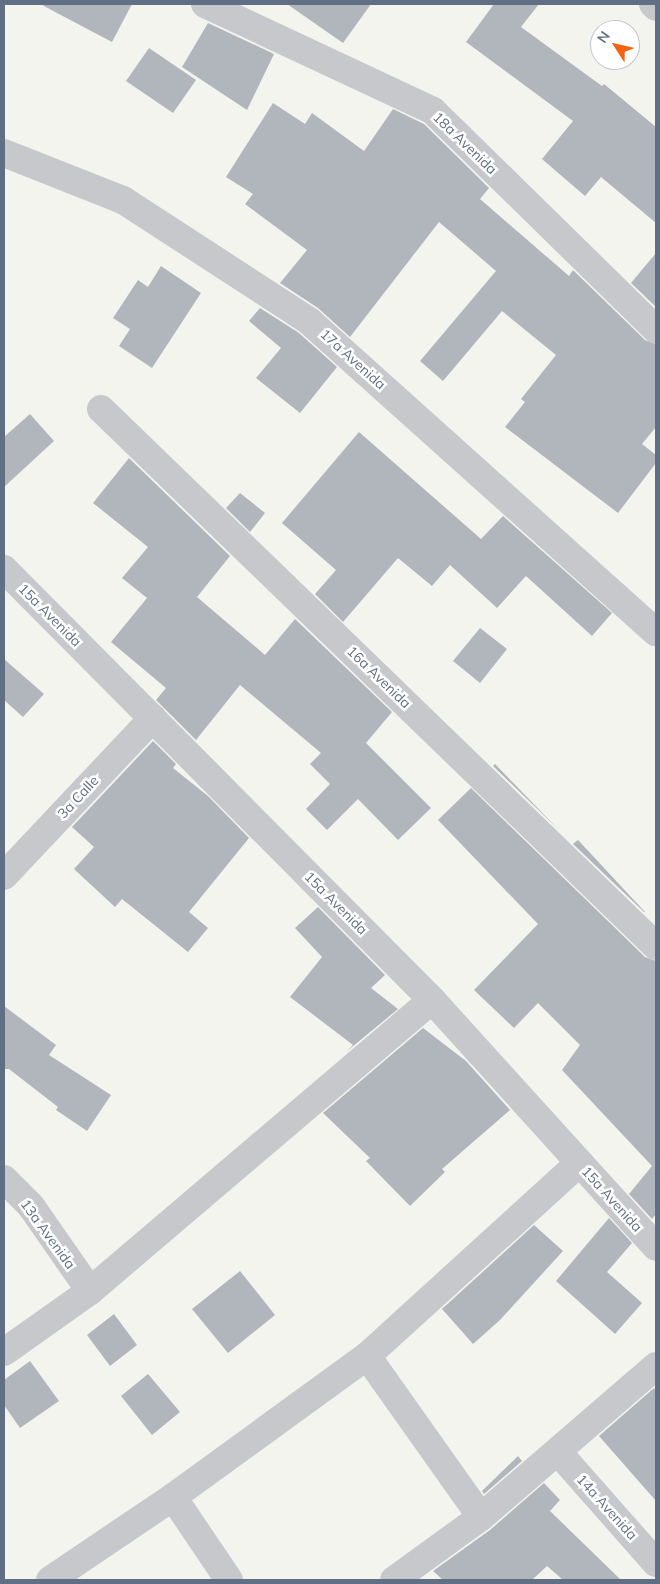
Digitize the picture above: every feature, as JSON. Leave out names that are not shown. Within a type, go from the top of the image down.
[{"type":"street","name":"18a Avenida","points":[[205,4],[433,111],[656,329]]},
{"type":"street","points":[[653,4],[656,7]]},
{"type":"street","name":"17a Avenida","points":[[4,153],[123,200],[309,321],[656,632]]},
{"type":"street","name":"16a Avenida","points":[[102,408],[656,946]]},
{"type":"street","name":"15a Avenida","points":[[4,569],[432,1000],[656,1247]]},
{"type":"street","name":"3a Calle","points":[[4,875],[153,718]]},
{"type":"street","points":[[4,1352],[90,1290],[432,1000]]},
{"type":"street","points":[[50,1580],[173,1497],[367,1356],[579,1162]]},
{"type":"street","name":"13a Avenida","points":[[4,1180],[31,1206],[90,1290]]},
{"type":"street","points":[[367,1356],[481,1517]]},
{"type":"street","points":[[395,1580],[481,1517],[656,1366]]},
{"type":"street","name":"14a Avenida","points":[[558,1452],[656,1563]]},
{"type":"street","points":[[173,1497],[230,1580]]},
{"type":"building","points":[[40,4],[132,4],[112,42]]},
{"type":"building","points":[[287,4],[371,4],[343,43]]},
{"type":"building","points":[[494,4],[539,4],[521,27],[602,86],[604,84],[656,127],[656,223],[601,177],[585,196],[542,159],[573,121],[466,42]]},
{"type":"building","points":[[208,23],[274,54],[247,110],[182,67]]},
{"type":"building","points":[[149,48],[196,80],[173,113],[126,81]]},
{"type":"building","points":[[273,103],[305,124],[312,113],[364,151],[393,109],[424,124],[489,188],[480,199],[569,276],[573,270],[645,340],[656,344],[656,427],[642,444],[656,455],[656,463],[618,513],[505,427],[525,402],[521,399],[556,355],[502,311],[443,381],[420,361],[496,271],[439,222],[350,337],[318,308],[280,283],[307,250],[245,204],[253,194],[226,177]]},
{"type":"building","points":[[656,253],[656,307],[631,283]]},
{"type":"building","points":[[161,266],[201,293],[152,368],[119,346],[130,329],[113,318],[138,280],[148,287]]},
{"type":"building","points":[[260,308],[299,333],[337,367],[300,413],[256,378],[281,348],[249,321]]},
{"type":"building","points":[[30,414],[54,441],[4,487],[4,437]]},
{"type":"building","points":[[359,432],[481,539],[503,516],[612,613],[592,636],[526,576],[497,608],[450,565],[432,586],[398,558],[343,622],[315,594],[336,570],[282,523]]},
{"type":"building","points":[[129,458],[230,556],[197,597],[265,655],[295,619],[392,712],[366,743],[431,808],[398,840],[358,799],[327,830],[306,809],[330,784],[310,764],[321,753],[240,685],[196,740],[156,700],[166,688],[111,642],[147,598],[122,578],[148,547],[93,503]]},
{"type":"building","points":[[240,493],[265,513],[250,532],[226,508]]},
{"type":"building","points":[[480,628],[507,649],[480,683],[453,661]]},
{"type":"building","points":[[4,659],[44,694],[23,717],[4,700]]},
{"type":"building","points":[[153,741],[176,764],[173,768],[208,796],[249,838],[189,912],[208,928],[188,952],[122,899],[115,907],[74,869],[94,847],[72,827]]},
{"type":"building","points":[[495,764],[559,830],[493,766]]},
{"type":"building","points":[[471,788],[645,957],[656,961],[656,1214],[652,1219],[629,1194],[652,1166],[562,1070],[580,1045],[538,1003],[514,1028],[474,990],[538,924],[438,820]]},
{"type":"building","points":[[578,840],[645,912],[573,844]]},
{"type":"building","points":[[318,907],[385,975],[371,988],[398,1009],[346,1052],[353,1045],[290,997],[322,957],[295,928]]},
{"type":"building","points":[[4,1006],[56,1045],[49,1055],[111,1095],[87,1131],[56,1110],[58,1107],[9,1069],[4,1069]]},
{"type":"building","points":[[423,1028],[466,1061],[510,1110],[442,1169],[445,1172],[410,1206],[366,1161],[370,1158],[323,1113]]},
{"type":"building","points":[[609,1218],[632,1243],[607,1272],[642,1303],[615,1334],[556,1281]]},
{"type":"building","points":[[534,1225],[563,1251],[500,1320],[473,1344],[442,1309]]},
{"type":"building","points":[[240,1271],[275,1315],[228,1353],[192,1309]]},
{"type":"building","points":[[114,1314],[137,1345],[110,1366],[87,1335]]},
{"type":"building","points":[[30,1361],[59,1401],[20,1428],[4,1405],[4,1380]]},
{"type":"building","points":[[148,1374],[180,1412],[152,1435],[121,1396]]},
{"type":"building","points":[[654,1388],[656,1391],[656,1501],[599,1436]]},
{"type":"building","points":[[518,1456],[522,1461],[484,1494],[482,1491]]},
{"type":"building","points":[[544,1483],[560,1500],[550,1511],[621,1580],[563,1580],[547,1566],[532,1580],[443,1580],[433,1571],[490,1530]]}]
